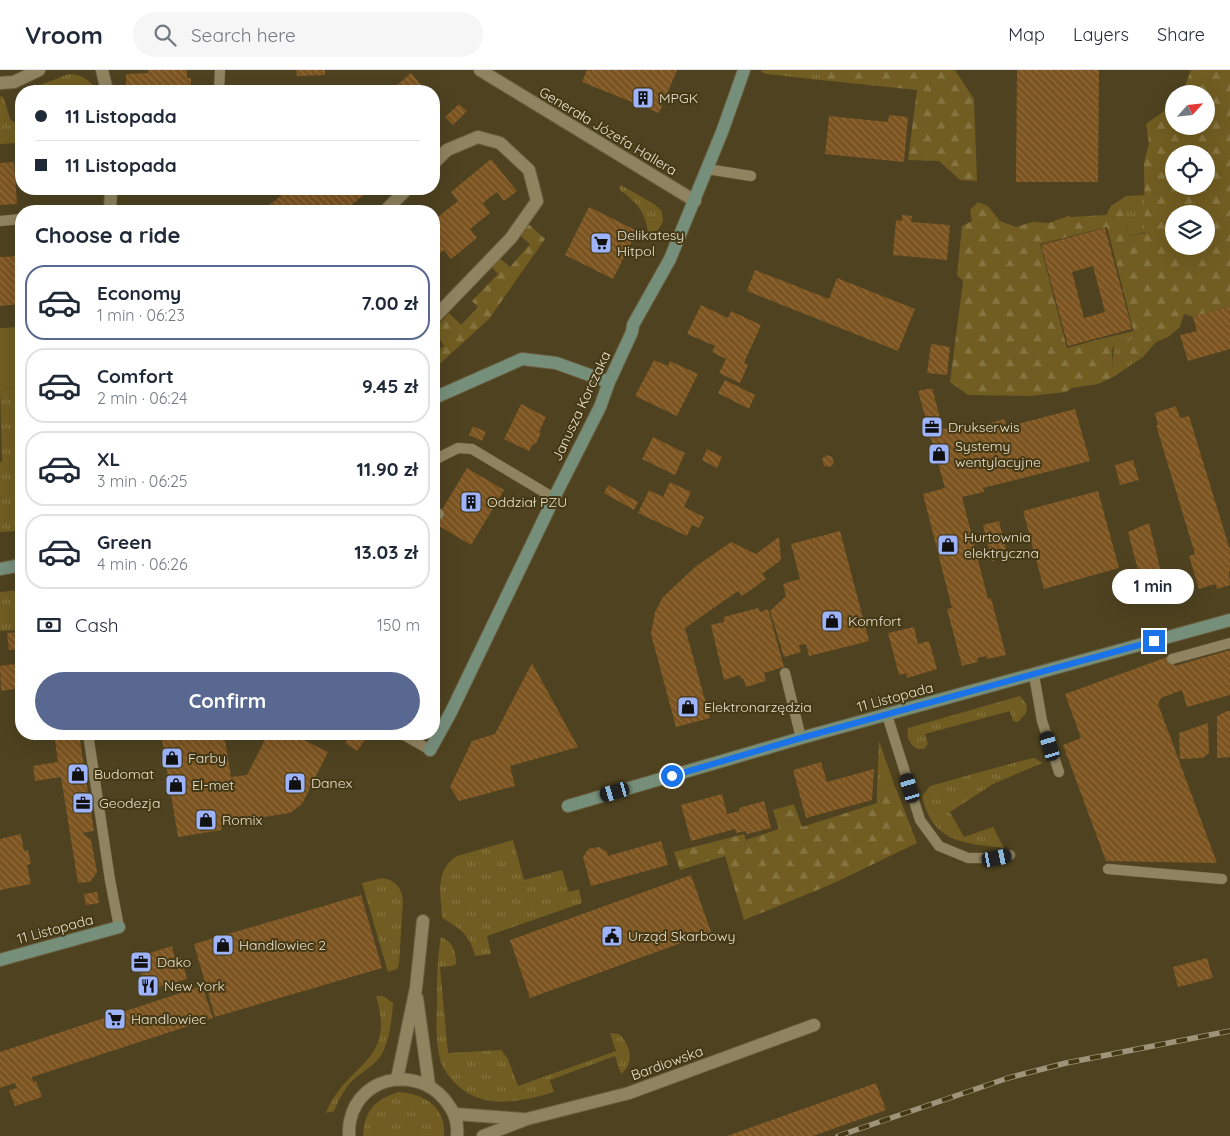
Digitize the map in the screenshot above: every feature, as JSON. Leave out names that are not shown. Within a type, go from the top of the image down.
[{"type":"street","points":[[0,83],[14,82],[39,70]]},
{"type":"street","points":[[102,70],[106,85]]},
{"type":"street","name":"Generała Józefa Hallera","points":[[480,70],[695,201]]},
{"type":"street","name":"Janusza Korczaka","points":[[440,732],[600,406],[633,325],[670,259],[695,201],[744,70]]},
{"type":"street","points":[[440,157],[447,150],[478,137],[500,143],[529,170],[537,201],[512,238],[440,312]]},
{"type":"street","points":[[391,205],[402,195]]},
{"type":"street","points":[[440,395],[522,359],[556,363],[609,382]]},
{"type":"street","points":[[0,569],[15,566]]},
{"type":"street","name":"11 Listopada","points":[[568,806],[801,738],[1230,620]]},
{"type":"street","name":"Janusza Korczaka","points":[[430,750],[436,740]]},
{"type":"street","points":[[397,1079],[416,988],[423,921]]},
{"type":"street","name":"11 Listopada","points":[[0,960],[119,927]]},
{"type":"street","points":[[416,988],[429,1085]]},
{"type":"street","name":"Bardiowska","points":[[483,1136],[527,1119],[629,1093],[814,1025]]},
{"type":"street","points":[[348,1136],[350,1120],[357,1104],[367,1092],[381,1083],[397,1079],[413,1080],[429,1085],[444,1097],[454,1114],[458,1136]]},
{"type":"street","name":"Bardiowska","points":[[454,1114],[527,1119]]},
{"type":"lane","points":[[219,85],[220,70]]},
{"type":"lane","points":[[707,169],[751,176]]},
{"type":"lane","points":[[0,221],[15,220]]},
{"type":"lane","points":[[440,457],[458,448],[472,449],[554,498]]},
{"type":"lane","points":[[1172,659],[1230,643]]},
{"type":"lane","points":[[785,673],[801,738]]},
{"type":"lane","points":[[1034,675],[1042,721],[1059,772]]},
{"type":"lane","points":[[886,715],[920,820],[939,846],[968,858],[997,858],[1010,855]]},
{"type":"lane","points":[[89,740],[119,927]]},
{"type":"lane","points":[[412,740],[430,750]]},
{"type":"lane","points":[[1108,869],[1222,879]]},
{"type":"green space","points":[[762,70],[822,70],[820,80],[767,74],[761,72]]},
{"type":"green space","points":[[822,70],[955,70],[974,99],[977,181],[960,180],[939,161],[908,160],[917,90],[820,80]]},
{"type":"green space","points":[[1191,70],[1230,70],[1230,306],[1193,317],[1184,314],[1180,327],[1168,337],[1156,342],[1143,357],[1136,358],[1128,351],[1128,342],[1135,337],[1107,227],[1040,244],[1067,348],[1104,338],[1114,344],[1112,351],[1113,377],[1098,384],[1072,388],[1066,392],[1029,396],[968,395],[950,382],[963,281],[957,275],[962,226],[972,221],[970,210],[978,202],[988,206],[1000,221],[1016,227],[1032,222],[1049,223],[1068,216],[1106,215],[1111,206],[1120,200],[1129,236],[1145,233],[1144,163],[1149,143],[1146,124],[1165,110],[1165,135],[1215,135],[1215,85],[1185,85]]},
{"type":"green space","points":[[73,74],[88,80],[93,85],[40,85]]},
{"type":"green space","points":[[0,97],[4,98],[10,119],[15,123],[15,143],[0,144]]},
{"type":"green space","points":[[621,185],[654,204],[662,211],[663,221],[654,238],[649,237],[640,209],[619,189]]},
{"type":"green space","points":[[1146,195],[1145,232],[1129,236],[1120,200],[1126,196]]},
{"type":"green space","points":[[527,223],[545,239],[489,319],[440,364],[440,349],[444,346],[440,340],[440,323],[449,313],[461,325],[478,307],[472,301],[498,274],[489,264],[497,256],[510,267],[530,244],[518,234]]},
{"type":"green space","points":[[15,327],[15,387],[0,388],[0,328]]},
{"type":"green space","points":[[1134,331],[1135,338],[1128,342],[1136,358],[1143,357],[1113,377],[1114,344],[1104,338]]},
{"type":"green space","points":[[15,387],[15,531],[0,532],[0,462],[2,462],[0,388]]},
{"type":"green space","points":[[15,591],[15,630],[0,631],[0,592]]},
{"type":"green space","points":[[1020,696],[1027,705],[1026,713],[1018,722],[1013,721],[1010,711],[925,734],[928,744],[924,749],[918,749],[909,741],[908,728]]},
{"type":"green space","points":[[879,741],[894,784],[877,790]]},
{"type":"green space","points":[[1035,758],[1042,763],[993,784],[950,812],[964,837],[993,827],[1004,848],[963,842],[952,838],[942,832],[927,812],[922,796],[930,786]]},
{"type":"green space","points":[[894,784],[917,843],[832,884],[744,920],[725,856],[680,870],[674,852],[744,834],[746,840],[779,829],[773,810],[794,804],[802,827],[877,803],[877,790]]},
{"type":"green space","points":[[513,840],[524,880],[562,870],[569,892],[579,889],[582,903],[487,936],[491,954],[475,956],[467,937],[454,925],[442,918],[440,884],[442,876],[445,868],[457,856]]},
{"type":"green space","points":[[382,878],[395,883],[400,889],[403,902],[399,964],[397,969],[388,972],[362,883]]},
{"type":"green space","points":[[441,937],[451,944],[455,951],[456,960],[456,964],[452,966],[440,967],[448,1053],[501,1050],[508,1059],[518,1086],[616,1051],[610,1033],[619,1034],[625,1041],[630,1056],[628,1066],[621,1074],[615,1056],[550,1080],[554,1092],[515,1101],[489,1101],[465,1091],[454,1082],[446,1071],[439,1053],[436,1026],[437,979]]},
{"type":"green space","points":[[376,996],[383,996],[393,1003],[389,1034],[383,1052],[372,1065],[349,1084],[334,1111],[326,1113],[335,1096],[375,1049],[380,1036],[381,1018]]},
{"type":"green space","points":[[399,1092],[417,1096],[432,1104],[441,1117],[444,1126],[444,1136],[363,1136],[366,1120],[372,1107],[383,1098]]},
{"type":"building","points":[[148,70],[187,70],[187,78],[191,78],[191,85],[126,85],[126,74],[148,73]]},
{"type":"building","points":[[296,70],[325,70],[325,75],[297,76]]},
{"type":"building","name":"MPGK","points":[[587,70],[677,70],[659,113],[582,82]]},
{"type":"building","points":[[1017,70],[1099,70],[1098,182],[1016,182]]},
{"type":"building","points":[[411,73],[421,85],[397,85]]},
{"type":"building","points":[[459,104],[467,111],[453,125],[445,117]]},
{"type":"building","points":[[889,115],[908,117],[904,162],[825,154],[829,116],[888,122]]},
{"type":"building","points":[[491,159],[517,191],[504,201],[497,192],[483,203],[490,213],[470,229],[477,238],[451,259],[444,250],[440,253],[440,215],[458,201],[451,192]]},
{"type":"building","points":[[14,162],[17,204],[0,205],[0,163]]},
{"type":"building","points":[[282,195],[364,195],[351,205],[269,205]]},
{"type":"building","name":"Delikatesy Hitpol","points":[[589,207],[637,231],[613,279],[565,255]]},
{"type":"building","points":[[902,215],[912,216],[911,222],[950,225],[947,260],[893,255],[896,220],[902,221]]},
{"type":"building","points":[[1105,228],[1132,329],[1068,346],[1041,245]],"holes":[[[1093,266],[1105,312],[1084,318],[1072,272]]]},
{"type":"building","points":[[15,256],[15,305],[0,306],[0,257]]},
{"type":"building","points":[[755,270],[829,299],[837,278],[915,309],[898,351],[747,291]]},
{"type":"building","points":[[701,305],[728,318],[731,311],[761,325],[744,363],[748,365],[740,383],[719,373],[726,359],[712,352],[715,346],[687,334]]},
{"type":"building","points":[[1230,306],[1230,349],[1188,361],[1180,335],[1197,331],[1193,317]]},
{"type":"building","points":[[931,344],[950,347],[947,375],[927,373]]},
{"type":"building","points":[[654,360],[668,366],[670,361],[698,374],[677,416],[635,396]]},
{"type":"building","points":[[725,380],[755,395],[749,409],[718,393]]},
{"type":"building","points":[[932,388],[943,429],[963,427],[965,431],[1004,419],[1007,427],[1075,409],[1090,461],[983,488],[984,492],[962,497],[988,599],[991,598],[1006,655],[987,659],[986,656],[977,658],[978,662],[962,666],[947,609],[952,608],[923,494],[945,488],[918,391]]},
{"type":"building","points":[[521,404],[546,417],[535,445],[533,444],[529,451],[504,439]]},
{"type":"building","points":[[1176,406],[1180,418],[1189,416],[1230,550],[1230,585],[1217,589],[1215,584],[1199,589],[1189,556],[1195,554],[1156,425],[1158,425],[1155,413]]},
{"type":"building","points":[[473,426],[486,432],[482,441],[469,435]]},
{"type":"building","points":[[653,437],[685,453],[675,475],[642,459]]},
{"type":"building","points":[[707,449],[722,457],[717,468],[702,460]]},
{"type":"building","points":[[827,455],[832,457],[834,463],[830,467],[824,466],[822,459]]},
{"type":"building","points":[[1133,460],[1139,480],[1120,485],[1115,465]]},
{"type":"building","name":"Oddział PZU","points":[[467,468],[504,490],[471,545],[440,527],[440,513]]},
{"type":"building","points":[[670,482],[691,492],[684,507],[704,517],[699,528],[692,525],[687,536],[638,513],[649,490],[663,497]]},
{"type":"building","points":[[608,485],[638,502],[634,510],[604,493]]},
{"type":"building","points":[[1098,491],[1119,568],[1044,589],[1023,511]]},
{"type":"building","points":[[999,521],[1006,549],[997,552],[999,559],[992,561],[983,525]]},
{"type":"building","points":[[1149,523],[1163,580],[1142,585],[1128,532]]},
{"type":"building","points":[[840,531],[869,641],[809,656],[806,644],[799,645],[801,652],[784,657],[770,611],[786,596],[783,584],[800,579],[791,544]]},
{"type":"building","points":[[779,537],[781,560],[762,574],[766,579],[742,596],[738,591],[685,628],[710,718],[676,727],[651,634],[655,612],[663,597],[695,567],[731,542],[756,554]]},
{"type":"building","points":[[758,608],[760,612],[768,609],[784,667],[764,673],[766,681],[746,687],[740,675],[724,680],[711,625],[724,622],[724,617]]},
{"type":"building","points":[[914,627],[918,644],[929,641],[937,669],[907,678],[906,673],[899,675],[888,633]]},
{"type":"building","points":[[15,632],[15,650],[9,650],[7,633]]},
{"type":"building","points":[[1230,650],[1230,695],[1187,707],[1182,690],[1161,698],[1158,704],[1217,863],[1106,861],[1063,745],[1081,738],[1065,694],[1170,656],[1175,666]]},
{"type":"building","points":[[532,663],[578,747],[510,766],[515,786],[459,801],[450,787],[472,741],[495,734]]},
{"type":"building","points":[[15,664],[15,689],[1,691],[0,666]]},
{"type":"building","points":[[1230,711],[1230,757],[1217,758],[1217,716]]},
{"type":"building","points":[[1208,723],[1209,753],[1203,758],[1180,759],[1179,733]]},
{"type":"building","points":[[55,740],[80,740],[94,831],[82,833],[91,840],[97,872],[90,882],[78,883],[61,777],[35,781],[33,766],[58,762]]},
{"type":"building","points":[[162,740],[225,740],[231,777],[247,775],[265,740],[304,740],[328,752],[302,804],[290,813],[238,821],[237,818],[221,820],[222,830],[178,837]]},
{"type":"building","points":[[347,740],[365,740],[357,751],[345,743]]},
{"type":"building","points":[[821,762],[827,782],[874,769],[872,800],[806,818],[793,770]]},
{"type":"building","points":[[722,794],[727,814],[740,811],[739,808],[764,801],[771,828],[747,834],[746,831],[736,833],[735,829],[691,841],[681,805]]},
{"type":"building","points":[[21,834],[24,851],[28,850],[31,864],[27,865],[31,884],[0,890],[0,839]]},
{"type":"building","points":[[661,841],[668,865],[591,886],[583,857],[588,849],[599,847],[607,852],[608,856]]},
{"type":"building","name":"Urząd Skarbowy","points":[[691,875],[711,932],[530,998],[510,940]]},
{"type":"building","points":[[97,892],[99,903],[86,905],[84,894]]},
{"type":"building","points":[[361,895],[382,968],[215,1017],[194,944]]},
{"type":"building","points":[[172,946],[175,959],[181,957],[187,979],[145,991],[137,957]]},
{"type":"building","points":[[1207,958],[1213,978],[1178,987],[1173,967]]},
{"type":"building","points":[[202,986],[213,1018],[32,1077],[33,1082],[36,1081],[42,1097],[15,1106],[9,1090],[17,1088],[15,1083],[0,1088],[0,1052]]},
{"type":"building","points":[[876,1083],[886,1110],[813,1136],[727,1136]]},
{"type":"railway","points":[[838,1136],[1008,1078],[1066,1063],[1230,1031]]},
{"type":"place","name":"MPGK","points":[[643,98]]},
{"type":"place","name":"Delikatesy Hitpol","points":[[601,243]]},
{"type":"place","name":"Drukserwis","points":[[932,427]]},
{"type":"place","name":"Systemy wentylacyjne","points":[[939,454]]},
{"type":"place","name":"Oddział PZU","points":[[471,502]]},
{"type":"place","name":"Hurtownia elektryczna","points":[[948,545]]},
{"type":"place","name":"Komfort","points":[[832,621]]},
{"type":"place","name":"Elektronarzędzia","points":[[688,707]]},
{"type":"place","name":"Farby","points":[[172,758]]},
{"type":"place","name":"Budomat","points":[[78,774]]},
{"type":"place","name":"Danex","points":[[295,783]]},
{"type":"place","name":"El-met","points":[[176,785]]},
{"type":"place","name":"Geodezja","points":[[83,803]]},
{"type":"place","name":"Romix","points":[[206,820]]},
{"type":"place","name":"Urząd Skarbowy","points":[[612,936]]},
{"type":"place","name":"Handlowiec 2","points":[[223,945]]},
{"type":"place","name":"Dako","points":[[141,962]]},
{"type":"place","name":"New York","points":[[148,986]]},
{"type":"place","name":"Handlowiec","points":[[115,1019]]},
{"type":"route","points":[[672,776],[801,738],[1154,641]]}]
